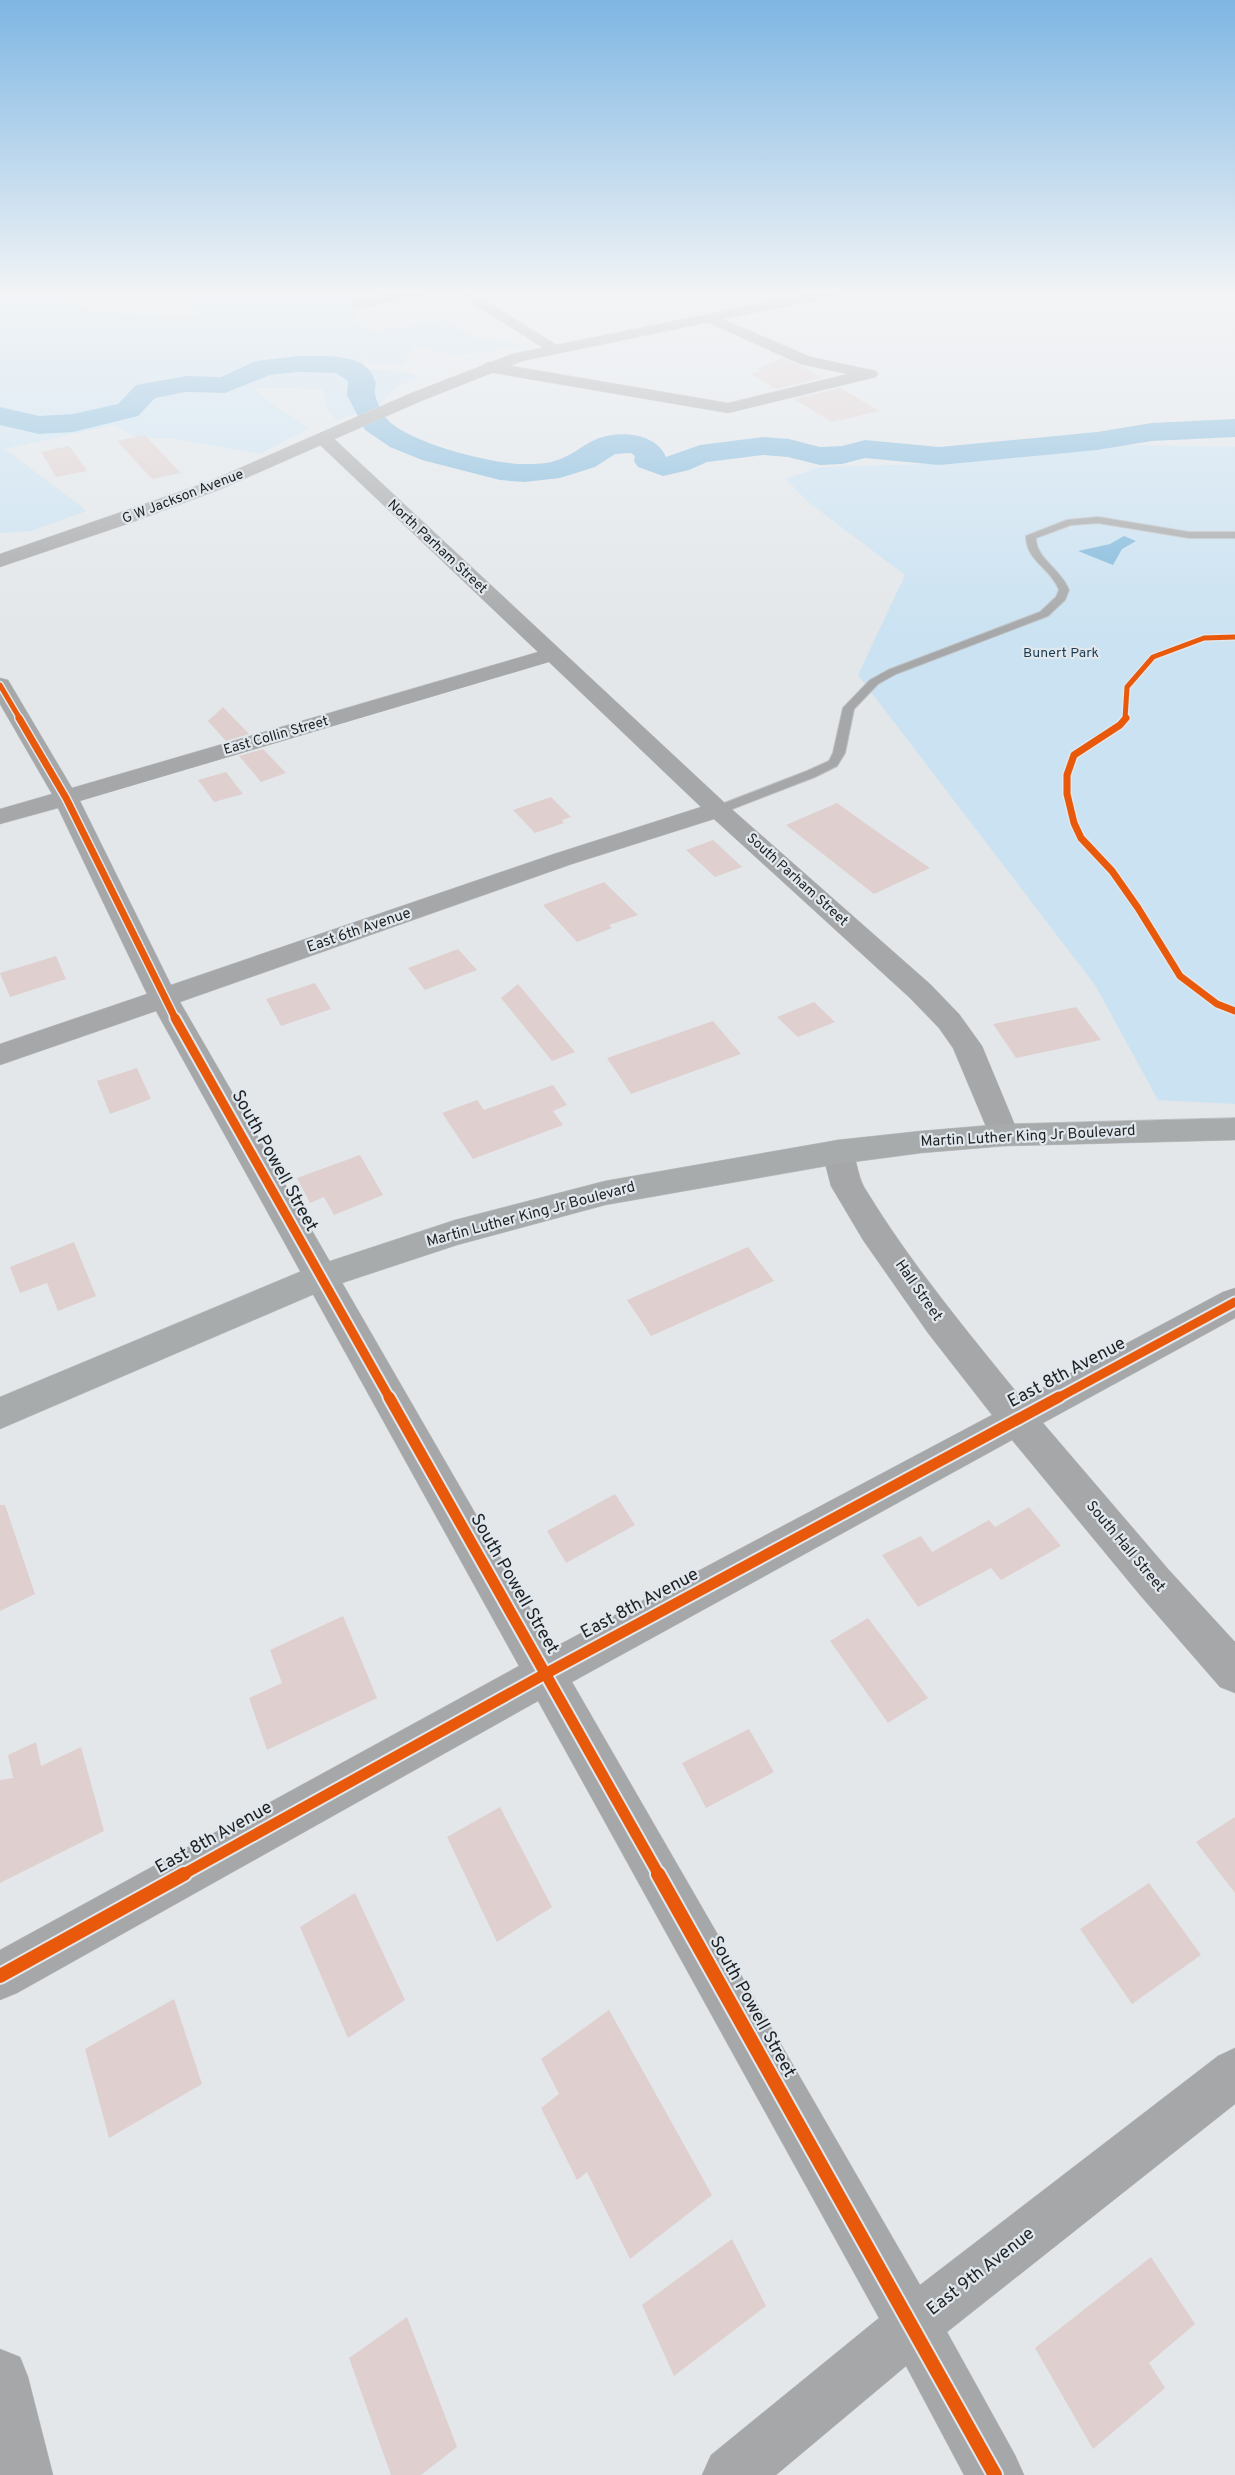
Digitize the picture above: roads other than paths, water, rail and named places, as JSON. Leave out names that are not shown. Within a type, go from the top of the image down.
[{"type":"main road","name":"Martin Luther King Jr Boulevard","points":[[0,1413],[321,1277],[455,1233],[605,1193],[838,1152],[1004,1135],[1235,1129]]},
{"type":"street","name":"G W Jackson Avenue","points":[[0,561],[155,509],[399,406]]},
{"type":"street","points":[[713,406],[728,408],[738,406]]},
{"type":"street","name":"North Parham Street","points":[[326,438],[551,654]]},
{"type":"street","name":"East Collin Street","points":[[0,817],[551,654]]},
{"type":"street","name":"South Parham Street","points":[[551,654],[718,810],[920,991],[949,1021],[967,1047],[1004,1135]]},
{"type":"street","name":"South Powell Street","points":[[0,685],[66,798],[164,999],[913,2325],[995,2475]]},
{"type":"street","name":"East 6th Avenue","points":[[0,1055],[563,859],[718,810]]},
{"type":"street","name":"Hall Street","points":[[838,1152],[847,1186],[875,1231],[940,1323],[1017,1419]]},
{"type":"street","name":"East 8th Avenue","points":[[0,1976],[545,1674],[1235,1302]]},
{"type":"street","name":"South Hall Street","points":[[1017,1419],[1154,1582],[1235,1673]]},
{"type":"street","name":"East 9th Avenue","points":[[731,2475],[913,2325],[1235,2073]]},
{"type":"street","points":[[0,2377],[24,2475]]},
{"type":"lane","points":[[718,810],[811,774],[833,763],[839,753],[849,708],[873,682],[892,672],[1044,614],[1061,598],[1064,590],[1048,564],[1033,555],[1030,547],[1031,536],[1070,522],[1098,520],[1189,535],[1235,535]]},
{"type":"water","points":[[1124,536],[1136,541],[1122,549],[1113,565],[1078,551],[1110,544]]},
{"type":"waterway","points":[[0,416],[39,425],[73,423],[128,410],[132,406]]},
{"type":"waterway","points":[[366,406],[375,424],[400,441],[432,454],[500,471],[524,473],[549,472],[584,461],[608,445],[637,444],[650,453],[649,461],[663,467],[678,464],[700,454],[763,446],[789,448],[820,456],[842,455],[865,449],[939,456],[1097,441],[1152,432],[1235,428]]},
{"type":"park label","name":"Bunert Park","points":[[1061,653]]}]
